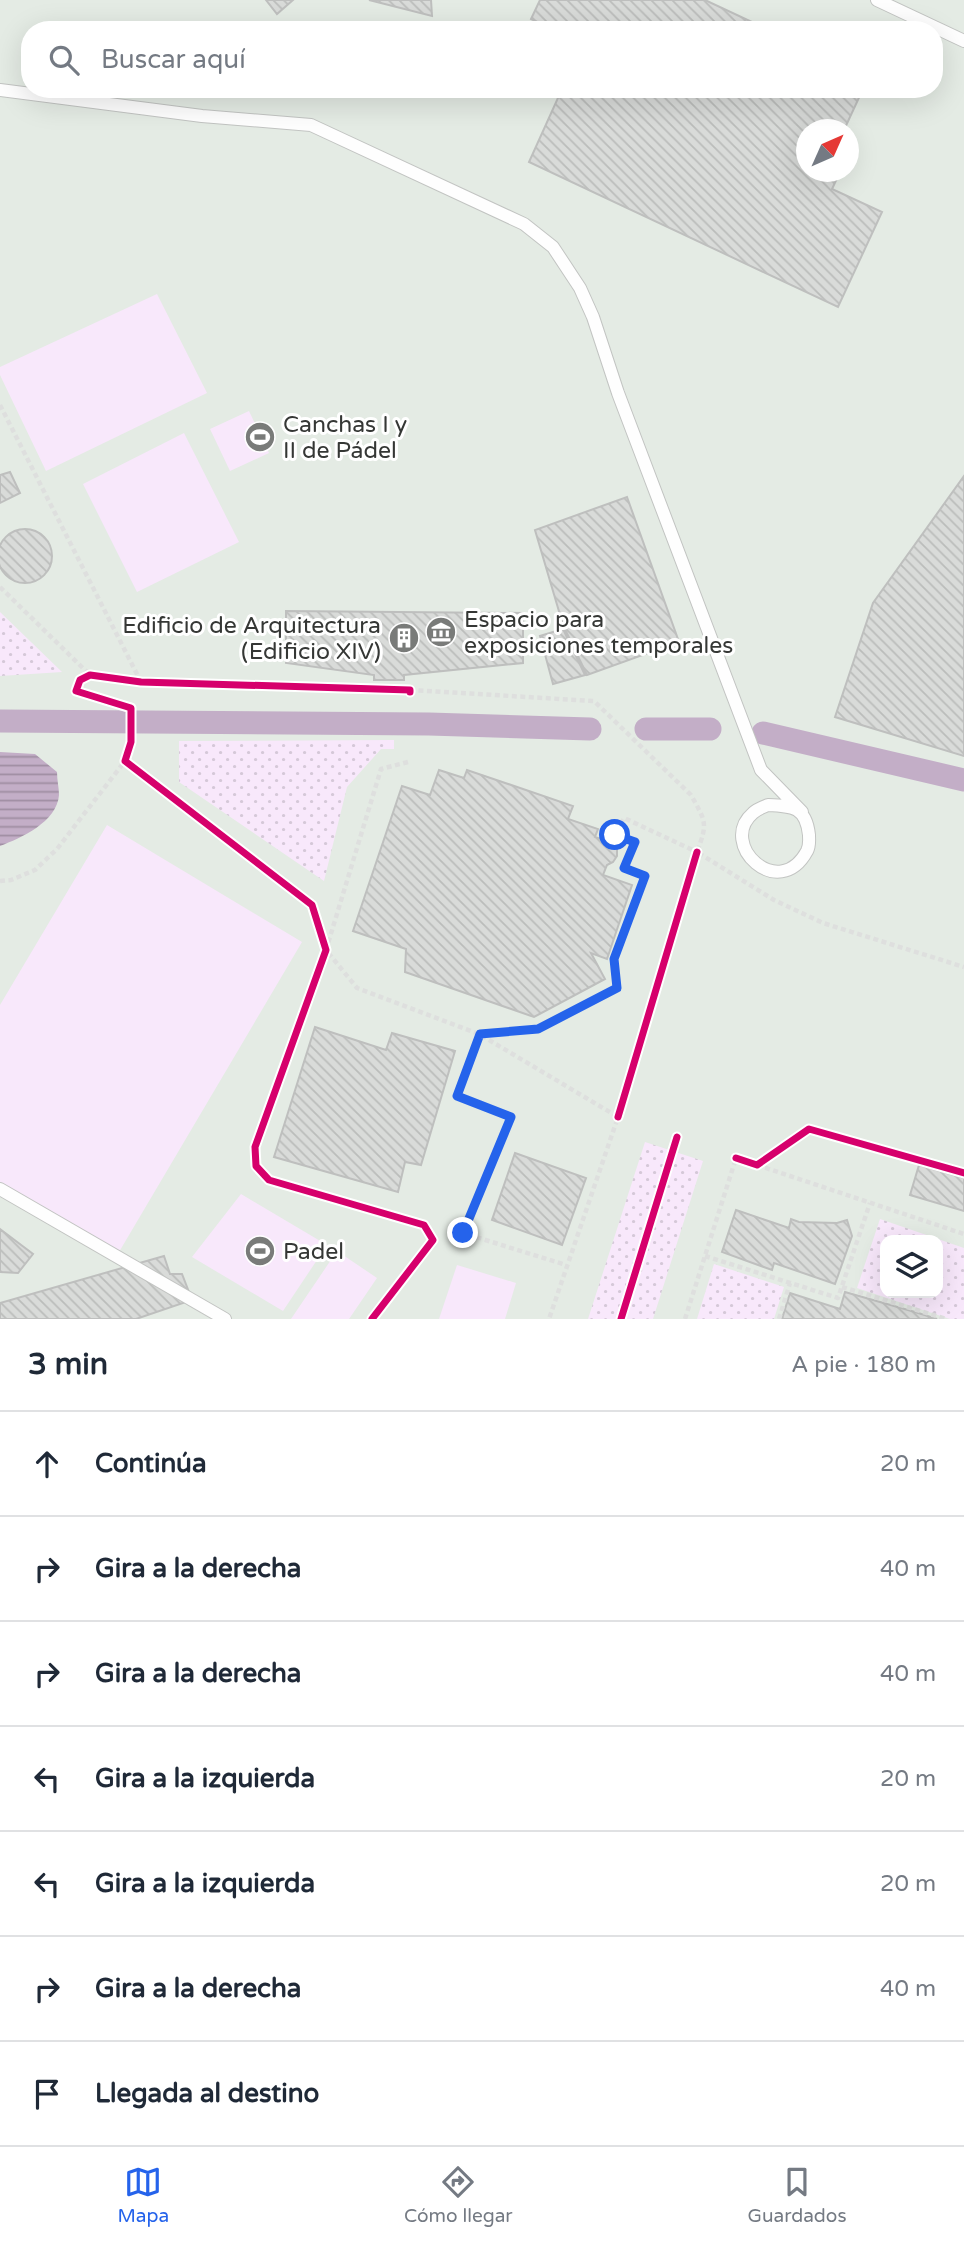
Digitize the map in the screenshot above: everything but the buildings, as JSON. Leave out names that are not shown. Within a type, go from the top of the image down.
[{"type":"lane","points":[[877,0],[922,21]]},
{"type":"lane","points":[[943,31],[964,41]]},
{"type":"lane","points":[[0,90],[21,93]]},
{"type":"lane","points":[[62,98],[202,116],[311,125],[524,224],[553,247],[580,288],[593,317],[618,393],[761,769],[802,812],[807,821],[810,847],[801,862],[785,871],[768,871],[752,862],[743,846],[743,829],[752,813],[768,804],[787,806],[802,812]]},
{"type":"lane","points":[[0,1189],[225,1319]]},
{"type":"path","points":[[0,405],[142,682]]},
{"type":"path","points":[[0,587],[90,675]]},
{"type":"path","points":[[80,680],[90,675],[103,677]]},
{"type":"path","points":[[129,680],[155,682]]},
{"type":"path","points":[[396,690],[594,701],[691,796],[701,813],[705,830],[693,865]]},
{"type":"path","points":[[0,881],[11,880],[35,870],[57,849],[125,761],[128,751]]},
{"type":"path","points":[[125,761],[136,769]]},
{"type":"path","points":[[321,963],[381,769],[408,762]]},
{"type":"path","points":[[480,1034],[538,1029],[617,988],[614,959],[645,876],[624,868],[635,842],[615,835],[624,818],[697,852],[774,900],[823,923],[964,967]]},
{"type":"path","points":[[322,939],[326,950],[357,988],[480,1034],[618,1117]]},
{"type":"path","points":[[480,1034],[457,1096],[511,1117],[463,1233],[566,1265]]},
{"type":"path","points":[[549,1319],[622,1104]]},
{"type":"path","points":[[685,1319],[736,1158],[964,1234]]},
{"type":"path","points":[[757,1165],[768,1158]]},
{"type":"path","points":[[705,1255],[838,1298],[870,1203]]},
{"type":"path","points":[[779,1319],[790,1283]]},
{"type":"path","points":[[842,1287],[946,1319]]},
{"type":"shaded area","points":[[0,0],[964,0],[964,1319],[0,1319]]},
{"type":"shaded area","points":[[157,294],[207,393],[46,471],[0,375],[0,367]]},
{"type":"shaded area","points":[[249,411],[269,453],[230,471],[210,429]]},
{"type":"shaded area","points":[[184,433],[239,542],[137,592],[83,484]]},
{"type":"shaded area","points":[[0,612],[62,672],[0,676]]},
{"type":"shaded area","points":[[394,740],[394,749],[381,749],[347,787],[324,881],[179,782],[179,741]]},
{"type":"shaded area","points":[[0,752],[35,754],[57,772],[59,795],[52,813],[37,828],[0,846]]},
{"type":"shaded area","points":[[107,825],[302,942],[119,1252],[0,1182],[0,1005]]},
{"type":"shaded area","points":[[645,1142],[703,1161],[653,1319],[588,1319]]},
{"type":"shaded area","name":"Padel","points":[[241,1194],[327,1245],[283,1311],[192,1257]]},
{"type":"shaded area","points":[[880,1219],[926,1235],[880,1235],[880,1296],[857,1288]]},
{"type":"shaded area","points":[[943,1241],[964,1248],[964,1319],[950,1319],[887,1298],[943,1298]]},
{"type":"shaded area","points":[[337,1251],[377,1278],[349,1319],[291,1319]]},
{"type":"shaded area","points":[[714,1264],[784,1287],[774,1319],[697,1319]]},
{"type":"shaded area","points":[[457,1265],[516,1283],[505,1319],[439,1319]]},
{"type":"waterway","points":[[0,721],[429,724],[590,729]]},
{"type":"waterway","points":[[646,729],[710,729]]},
{"type":"waterway","points":[[763,733],[964,780]]},
{"type":"cycle path","points":[[372,1319],[433,1240],[424,1225],[269,1180],[256,1166],[255,1147],[326,950],[312,905],[125,761],[131,742],[131,708],[76,691],[80,680],[90,675],[141,682],[410,692]]},
{"type":"cycle path","points":[[618,1117],[697,852]]},
{"type":"cycle path","points":[[736,1158],[757,1165],[809,1129],[964,1173]]},
{"type":"cycle path","points":[[621,1319],[677,1137]]},
{"type":"place","name":"Canchas I y II de Pádel","points":[[260,437]]},
{"type":"place","name":"Espacio para exposiciones temporales","points":[[441,632]]},
{"type":"place","name":"Edificio de Arquitectura (Edificio XIV)","points":[[404,638]]},
{"type":"place","name":"Padel","points":[[260,1251]]},
{"type":"route","points":[[463,1233],[511,1117],[457,1096],[480,1034],[538,1029],[617,988],[614,959],[645,876],[624,868],[635,842],[615,835]]}]
